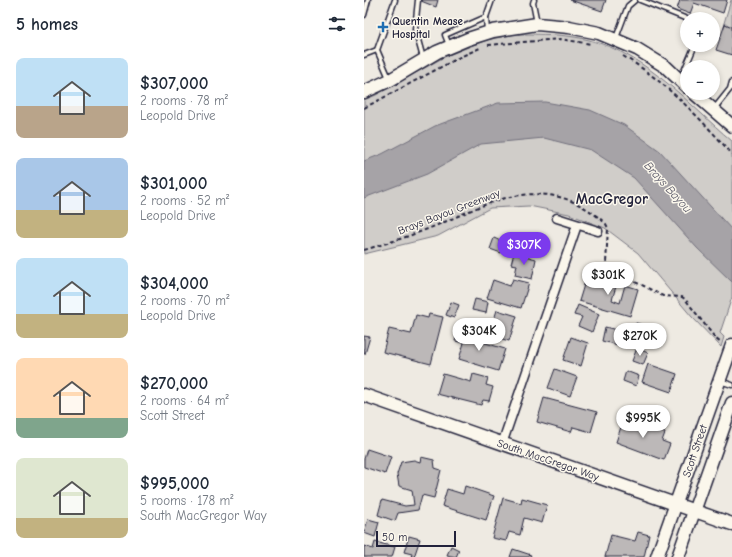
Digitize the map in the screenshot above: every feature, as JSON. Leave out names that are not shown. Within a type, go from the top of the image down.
[{"type":"main road","points":[[364,92],[390,80],[437,52],[449,47],[487,33],[537,24],[569,27],[591,32],[616,46],[637,49],[666,67],[680,80]]},
{"type":"main road","points":[[701,100],[732,126]]},
{"type":"main road","name":"Scott Street","points":[[657,557],[720,381],[728,345]]},
{"type":"main road","name":"South MacGregor Way","points":[[364,395],[732,524]]},
{"type":"main road","name":"Scott Street","points":[[678,557],[732,403]]},
{"type":"street","points":[[557,218],[598,232]]},
{"type":"street","points":[[502,444],[578,225]]},
{"type":"lane","points":[[364,15],[368,0]]},
{"type":"lane","points":[[390,80],[377,50],[395,0]]},
{"type":"lane","points":[[418,0],[415,29],[424,60]]},
{"type":"lane","points":[[487,33],[486,17],[492,0]]},
{"type":"lane","points":[[534,0],[533,3],[537,24]]},
{"type":"lane","points":[[616,46],[628,6],[635,0]]},
{"type":"lane","points":[[640,0],[680,16]]},
{"type":"lane","points":[[449,47],[445,35],[486,17]]},
{"type":"lane","points":[[364,55],[377,50]]},
{"type":"lane","points":[[712,110],[730,89],[732,82]]},
{"type":"lane","points":[[720,381],[732,385]]},
{"type":"path","points":[[487,45],[560,39],[597,45]]},
{"type":"path","points":[[616,46],[655,78],[709,128],[732,154]]},
{"type":"path","points":[[364,108],[480,48]]},
{"type":"path","name":"Brays Bayou Greenway","points":[[364,250],[404,238],[488,203],[530,195],[556,195],[576,202],[606,224],[608,228],[606,262],[607,268],[610,271],[644,286],[657,294],[663,296],[682,297],[716,339],[728,345]]},
{"type":"shaded area","points":[[732,0],[732,27],[724,23]]},
{"type":"shaded area","points":[[516,34],[553,35],[580,38],[610,47],[630,57],[666,82],[680,94],[680,100],[687,100],[732,141],[732,297],[720,333],[724,337],[721,347],[692,317],[638,253],[605,228],[569,214],[529,206],[490,208],[438,236],[364,254],[364,100],[376,95],[446,56],[486,40]]},
{"type":"water","name":"Brays Bayou","points":[[545,102],[590,110],[624,125],[660,151],[732,230],[732,282],[697,248],[634,178],[591,150],[544,138],[481,144],[427,174],[364,198],[364,161],[382,154],[435,126],[498,103]]},
{"type":"building","points":[[421,0],[438,0],[436,7]]},
{"type":"building","points":[[570,0],[606,0],[602,11]]},
{"type":"building","points":[[680,0],[727,0],[723,13],[694,3],[691,12],[685,12],[677,9]]},
{"type":"building","points":[[725,24],[732,27],[732,55],[720,51],[720,38]]},
{"type":"building","points":[[494,238],[505,243],[501,253],[490,249]]},
{"type":"building","points":[[514,253],[536,259],[532,279],[515,275],[517,265],[511,264]]},
{"type":"building","points":[[587,275],[617,283],[612,300],[620,303],[625,285],[638,289],[630,316],[579,301]]},
{"type":"building","points":[[513,279],[529,283],[521,308],[487,298],[493,280],[510,286]]},
{"type":"building","points":[[475,299],[488,302],[486,313],[472,310]]},
{"type":"building","points":[[451,302],[459,305],[454,318],[446,315]]},
{"type":"building","points":[[578,305],[599,314],[592,332],[578,326],[582,317],[574,315]]},
{"type":"building","points":[[497,310],[517,316],[509,341],[482,333],[484,324],[492,326]]},
{"type":"building","points":[[429,314],[443,317],[431,364],[383,352],[389,329],[411,334],[416,315],[428,318]]},
{"type":"building","points":[[636,323],[656,329],[651,345],[630,338]]},
{"type":"building","points":[[605,327],[621,331],[618,345],[602,341]]},
{"type":"building","points":[[459,328],[471,332],[469,338],[505,349],[498,371],[459,359],[464,343],[455,341]]},
{"type":"building","points":[[364,336],[370,337],[365,354],[364,354]]},
{"type":"building","points":[[571,337],[588,343],[581,366],[563,360]]},
{"type":"building","points":[[637,348],[648,353],[643,365],[632,361]]},
{"type":"building","points":[[648,364],[677,374],[671,392],[642,382]]},
{"type":"building","points":[[555,369],[577,377],[570,396],[548,388]]},
{"type":"building","points":[[626,371],[639,376],[636,386],[623,381]]},
{"type":"building","points":[[443,374],[471,382],[473,374],[488,378],[486,385],[493,387],[489,401],[483,400],[481,405],[437,394]]},
{"type":"building","points":[[544,398],[597,412],[591,432],[573,427],[571,432],[537,422]]},
{"type":"building","points":[[624,418],[665,433],[662,441],[670,444],[664,460],[616,442]]},
{"type":"building","points":[[367,449],[391,457],[385,474],[364,467],[364,459]]},
{"type":"building","points":[[421,457],[434,460],[435,468],[441,470],[434,498],[422,495],[418,510],[398,513],[395,521],[378,515],[382,500],[405,506],[414,505],[412,490],[399,486],[397,474],[401,462],[414,460],[420,462]]},
{"type":"building","points":[[465,486],[494,496],[486,520],[442,506],[447,489],[463,494]]},
{"type":"building","points":[[503,498],[521,503],[522,498],[547,505],[542,523],[524,518],[520,535],[509,532],[506,541],[492,538]]},
{"type":"building","points":[[368,519],[379,522],[375,537],[364,533]]},
{"type":"building","points":[[638,532],[649,535],[644,557],[605,557],[611,535],[635,541]]},
{"type":"building","points":[[409,536],[420,539],[414,557],[411,557],[412,554],[404,552]]},
{"type":"building","points":[[375,542],[395,547],[392,557],[364,557],[364,546],[373,549]]},
{"type":"building","points":[[451,546],[459,550],[456,557],[447,555]]},
{"type":"building","points":[[513,549],[531,555],[530,557],[510,557]]},
{"type":"place","name":"Quentin Mease Hospital","points":[[383,27]]},
{"type":"district","name":"MacGregor","points":[[612,199]]}]
